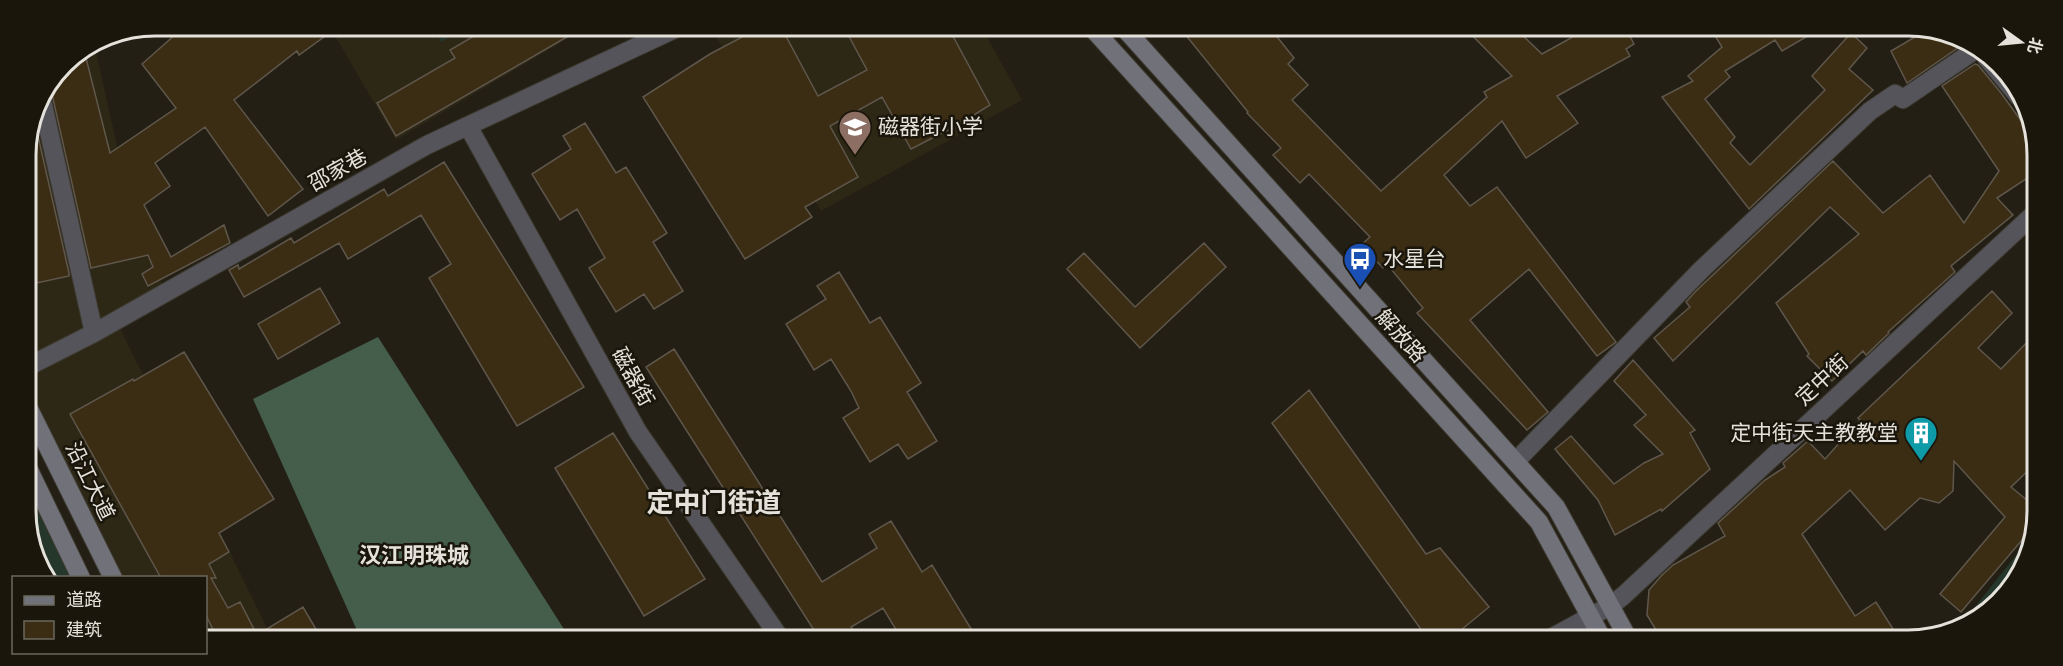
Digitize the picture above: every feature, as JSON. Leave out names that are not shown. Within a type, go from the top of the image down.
[{"type":"main road","name":"解放路","points":[[1099,36],[1539,522],[1599,630]]},
{"type":"main road","name":"解放路","points":[[1131,36],[1556,507],[1623,630]]},
{"type":"main road","name":"沿江大道","points":[[36,423],[112,576]]},
{"type":"main road","points":[[36,485],[80,576]]},
{"type":"street","name":"邵家巷","points":[[36,362],[94,333],[427,145],[660,36]]},
{"type":"street","points":[[1516,461],[1701,270],[1870,111],[1895,93],[1903,99],[1970,53]]},
{"type":"street","points":[[44,111],[94,333]]},
{"type":"street","name":"磁器街","points":[[468,126],[638,432],[774,630]]},
{"type":"street","name":"定中街","points":[[1567,630],[1610,606],[2027,220]]},
{"type":"shaded area","points":[[335,36],[572,36],[396,140]]},
{"type":"shaded area","name":"磁器街小学","points":[[715,36],[986,36],[1022,100],[821,211]]},
{"type":"shaded area","points":[[96,51],[124,177],[165,293],[116,320],[268,630],[207,630],[207,576],[112,576],[36,423],[37,139],[45,109],[56,89],[76,65]]},
{"type":"green space","points":[[438,36],[452,36],[441,42]]},
{"type":"green space","points":[[378,337],[565,630],[357,630],[253,399]]},
{"type":"green space","points":[[36,484],[83,576],[55,576],[48,564],[38,534]]},
{"type":"green space","points":[[2020,550],[2015,564],[1998,590],[1971,612]]},
{"type":"building","points":[[174,36],[325,36],[299,55],[297,51],[234,100],[303,189],[268,216],[205,127],[155,163],[170,186],[144,205],[171,257],[224,225],[230,243],[148,286],[142,274],[153,267],[148,255],[91,268],[52,95],[76,65],[86,58],[110,153],[176,108],[142,64]]},
{"type":"building","points":[[474,36],[568,36],[396,136],[377,103],[455,58],[450,50]]},
{"type":"building","points":[[744,36],[786,36],[818,96],[867,70],[849,36],[953,36],[990,105],[956,126],[911,149],[882,97],[830,126],[858,177],[805,207],[812,217],[745,259],[643,97],[710,54]]},
{"type":"building","points":[[1186,36],[1276,36],[1294,58],[1288,64],[1308,85],[1292,100],[1381,191],[1487,97],[1484,92],[1512,76],[1473,36],[1523,36],[1542,54],[1574,36],[1630,36],[1634,44],[1626,49],[1630,56],[1557,96],[1578,123],[1526,158],[1502,121],[1444,175],[1470,206],[1497,187],[1616,342],[1597,356],[1529,269],[1470,320],[1548,412],[1527,430],[1417,313],[1423,308],[1387,264],[1383,268],[1361,245],[1370,237],[1309,174],[1300,183],[1273,155],[1281,148],[1248,112]]},
{"type":"building","points":[[1715,36],[1808,36],[1782,51],[1775,40],[1725,71],[1730,77],[1705,99],[1735,137],[1730,143],[1750,165],[1825,90],[1812,76],[1848,36],[1854,36],[1867,48],[1849,69],[1873,90],[1749,209],[1662,97],[1693,81],[1688,76],[1722,47]]},
{"type":"building","points":[[1915,37],[1939,40],[1959,47],[1907,83],[1891,51]]},
{"type":"building","points":[[1975,64],[1978,65],[2023,123],[2027,147],[2027,178],[1997,198],[2013,215],[1951,266],[1955,272],[1888,332],[1866,355],[1863,351],[1832,381],[1807,356],[1809,354],[1776,303],[1859,234],[1830,207],[1673,361],[1654,338],[1690,307],[1686,302],[1696,291],[1833,161],[1883,213],[1930,175],[1964,223],[1999,171],[1942,86]]},
{"type":"building","points":[[585,123],[616,173],[626,167],[667,233],[653,242],[683,291],[654,309],[644,294],[616,312],[589,268],[605,258],[577,209],[560,220],[532,174],[571,149],[563,136]]},
{"type":"building","points":[[38,135],[69,273],[69,276],[36,283]]},
{"type":"building","points":[[444,162],[584,387],[517,426],[429,278],[451,264],[421,215],[348,259],[339,243],[244,297],[229,270],[238,265],[239,269],[291,238],[294,243],[384,189],[388,196]]},
{"type":"building","points":[[1204,243],[1226,267],[1140,348],[1067,269],[1084,253],[1135,307]]},
{"type":"building","points":[[839,272],[870,323],[880,317],[921,383],[907,392],[937,441],[908,459],[898,444],[870,462],[843,418],[859,408],[851,391],[831,359],[814,370],[786,324],[826,299],[817,286]]},
{"type":"building","points":[[320,288],[340,323],[278,359],[258,324]]},
{"type":"building","points":[[1992,291],[2012,313],[1978,348],[2001,369],[2027,342],[2027,472],[2011,487],[2027,500],[2026,527],[2024,538],[1961,612],[1940,594],[2005,517],[1954,461],[1953,491],[1939,503],[1920,498],[1885,530],[1850,490],[1802,534],[1855,616],[1876,602],[1894,630],[1656,630],[1647,615],[1649,590],[1662,575],[1673,565],[1725,536],[1718,523],[1765,480],[1785,467],[1783,463],[1808,441],[1825,459],[1860,420],[1858,418]]},
{"type":"building","points":[[674,349],[822,582],[877,548],[869,534],[891,521],[922,572],[932,565],[972,630],[896,630],[883,608],[851,627],[853,630],[814,630],[646,367]]},
{"type":"building","points":[[184,352],[274,499],[219,533],[229,552],[209,564],[216,578],[211,578],[228,608],[240,602],[254,630],[213,630],[207,617],[207,576],[160,576],[70,414],[133,379],[134,381]]},
{"type":"building","points":[[1633,360],[1695,430],[1690,433],[1710,469],[1662,511],[1661,509],[1615,535],[1598,500],[1555,449],[1571,436],[1614,484],[1644,463],[1663,454],[1634,425],[1646,415],[1614,381]]},
{"type":"building","points":[[1309,390],[1426,554],[1440,548],[1489,607],[1461,630],[1422,630],[1272,423]]},
{"type":"building","points":[[613,433],[705,579],[644,616],[555,468]]},
{"type":"building","points":[[303,607],[316,630],[265,630]]},
{"type":"place","name":"磁器街小学","points":[[855,156]]},
{"type":"place","name":"水星台","points":[[1360,288]]},
{"type":"place","name":"定中街天主教教堂","points":[[1921,462]]},
{"type":"district","name":"定中门街道","points":[[714,503]]},
{"type":"district","name":"汉江明珠城","points":[[414,555]]}]
